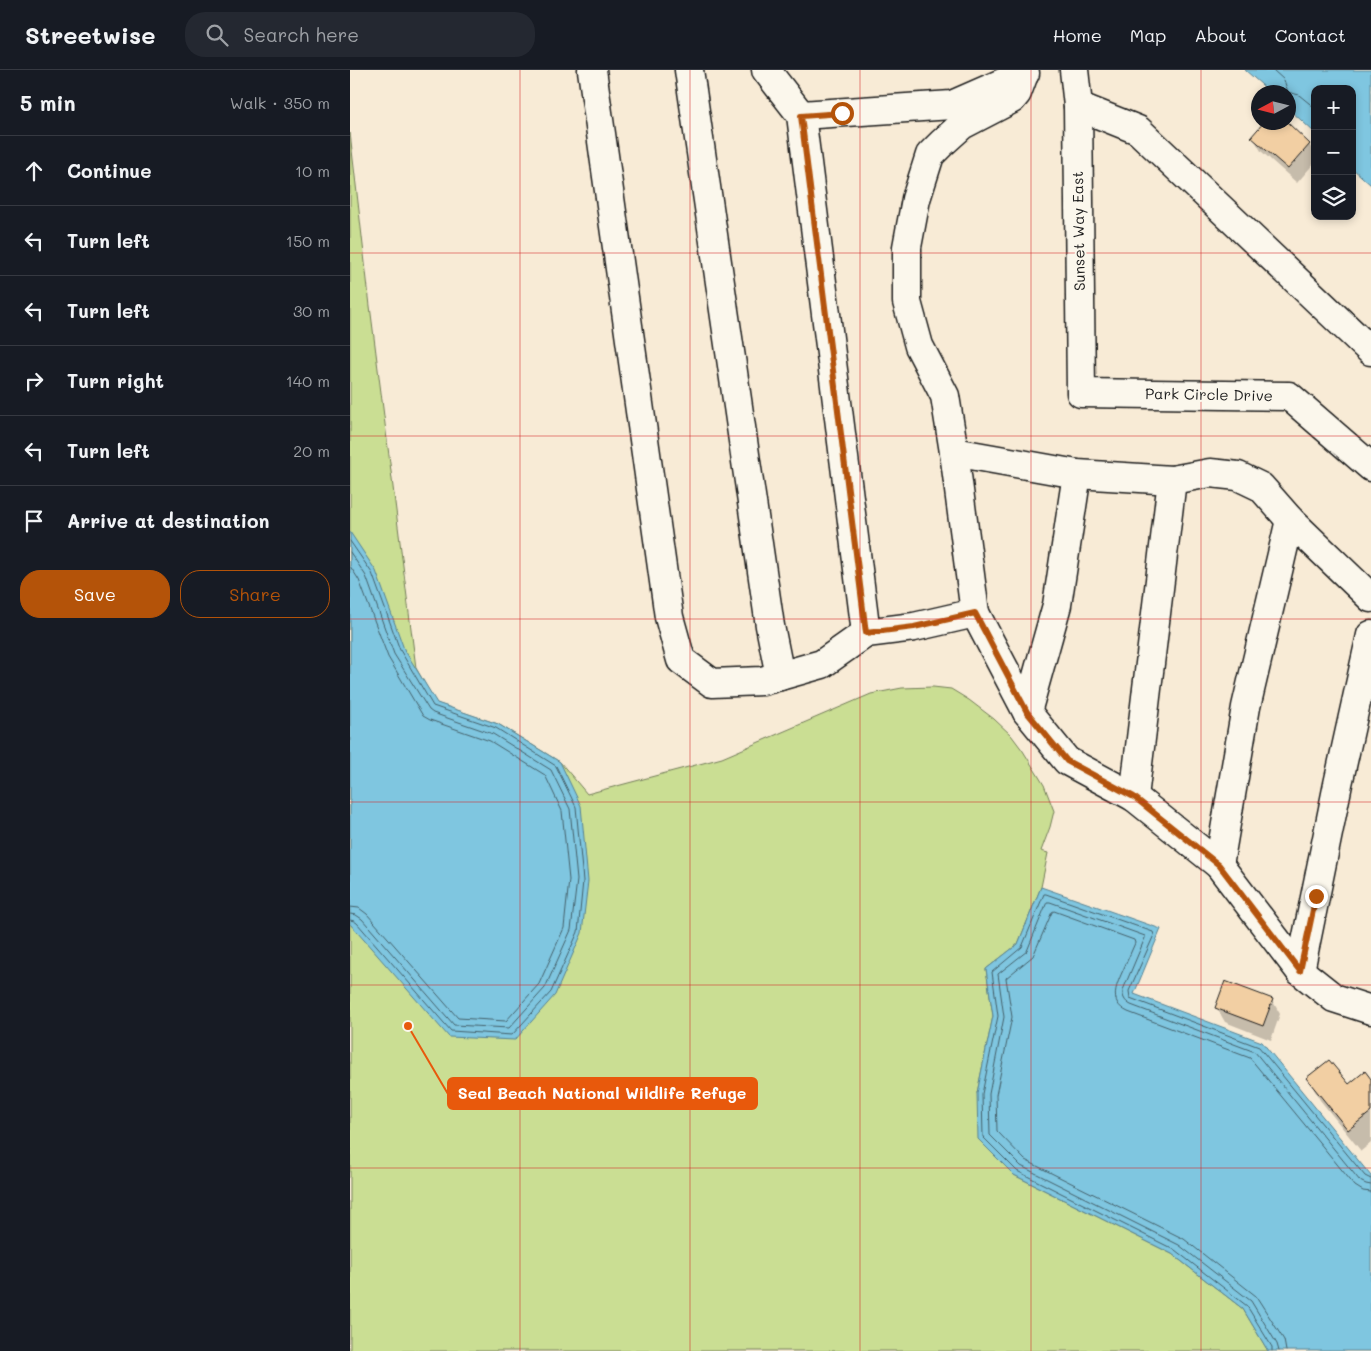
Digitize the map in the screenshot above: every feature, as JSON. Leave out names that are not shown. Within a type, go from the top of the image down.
[{"type":"street","points":[[592,70],[669,617],[680,660],[712,684],[762,681],[822,664],[866,633],[914,627],[975,613]]},
{"type":"street","points":[[689,70],[770,626],[780,676]]},
{"type":"street","points":[[766,70],[801,116],[866,633]]},
{"type":"street","name":"Sunset Way East","points":[[1074,70],[1078,106],[1081,393]]},
{"type":"street","points":[[801,116],[952,105],[1028,72]]},
{"type":"street","points":[[1028,72],[1012,99],[962,126],[942,142],[930,155],[916,199],[907,247],[907,302],[919,346],[945,396],[975,613],[1027,712],[1067,761],[1134,797],[1219,865],[1300,971],[1334,998],[1371,1010]]},
{"type":"street","points":[[1078,106],[1138,130],[1371,351]]},
{"type":"street","name":"Park Circle Drive","points":[[1081,393],[1289,396],[1371,468]]},
{"type":"street","points":[[954,452],[1077,474],[1172,480],[1210,473],[1238,476],[1261,488],[1290,520],[1371,598]]},
{"type":"street","points":[[1027,712],[1057,605],[1077,474]]},
{"type":"street","points":[[1134,797],[1172,480]]},
{"type":"street","points":[[1219,865],[1246,707],[1290,520]]},
{"type":"street","points":[[1300,971],[1371,635]]},
{"type":"green space","points":[[350,133],[416,668],[436,703],[498,724],[560,762],[587,794],[722,758],[871,694],[902,688],[933,687],[951,689],[994,719],[1011,735],[1023,751],[1044,785],[1054,811],[1041,851],[1048,853],[1041,887],[1018,944],[986,969],[993,1016],[977,1093],[1014,1175],[1172,1254],[1243,1309],[1268,1351],[350,1351]]},
{"type":"water","points":[[1245,70],[1371,70],[1371,185],[1356,172],[1356,85],[1311,85],[1311,129],[1296,115],[1296,85],[1262,85]]},
{"type":"water","points":[[350,532],[376,571],[404,649],[437,703],[498,724],[560,762],[581,806],[588,881],[582,933],[555,995],[515,1040],[449,1037],[350,924]]},
{"type":"water","points":[[1041,887],[1161,929],[1134,994],[1262,1042],[1371,1176],[1371,1351],[1268,1351],[1243,1309],[1172,1254],[1014,1175],[978,1139],[977,1093],[993,1016],[986,969],[1018,944]]},
{"type":"building","points":[[1257,130],[1295,130],[1310,144],[1288,169],[1251,137]]},
{"type":"building","points":[[1225,981],[1273,999],[1263,1026],[1215,1008]]},
{"type":"building","points":[[1329,1060],[1349,1084],[1365,1071],[1371,1079],[1371,1112],[1348,1130],[1306,1078]]},
{"type":"place","name":"Seal Beach National Wildlife Refuge","points":[[408,1026]]},
{"type":"route","points":[[842,113],[801,116],[866,633],[914,627],[975,613],[1027,712],[1067,761],[1134,797],[1219,865],[1300,971],[1316,896]]}]
